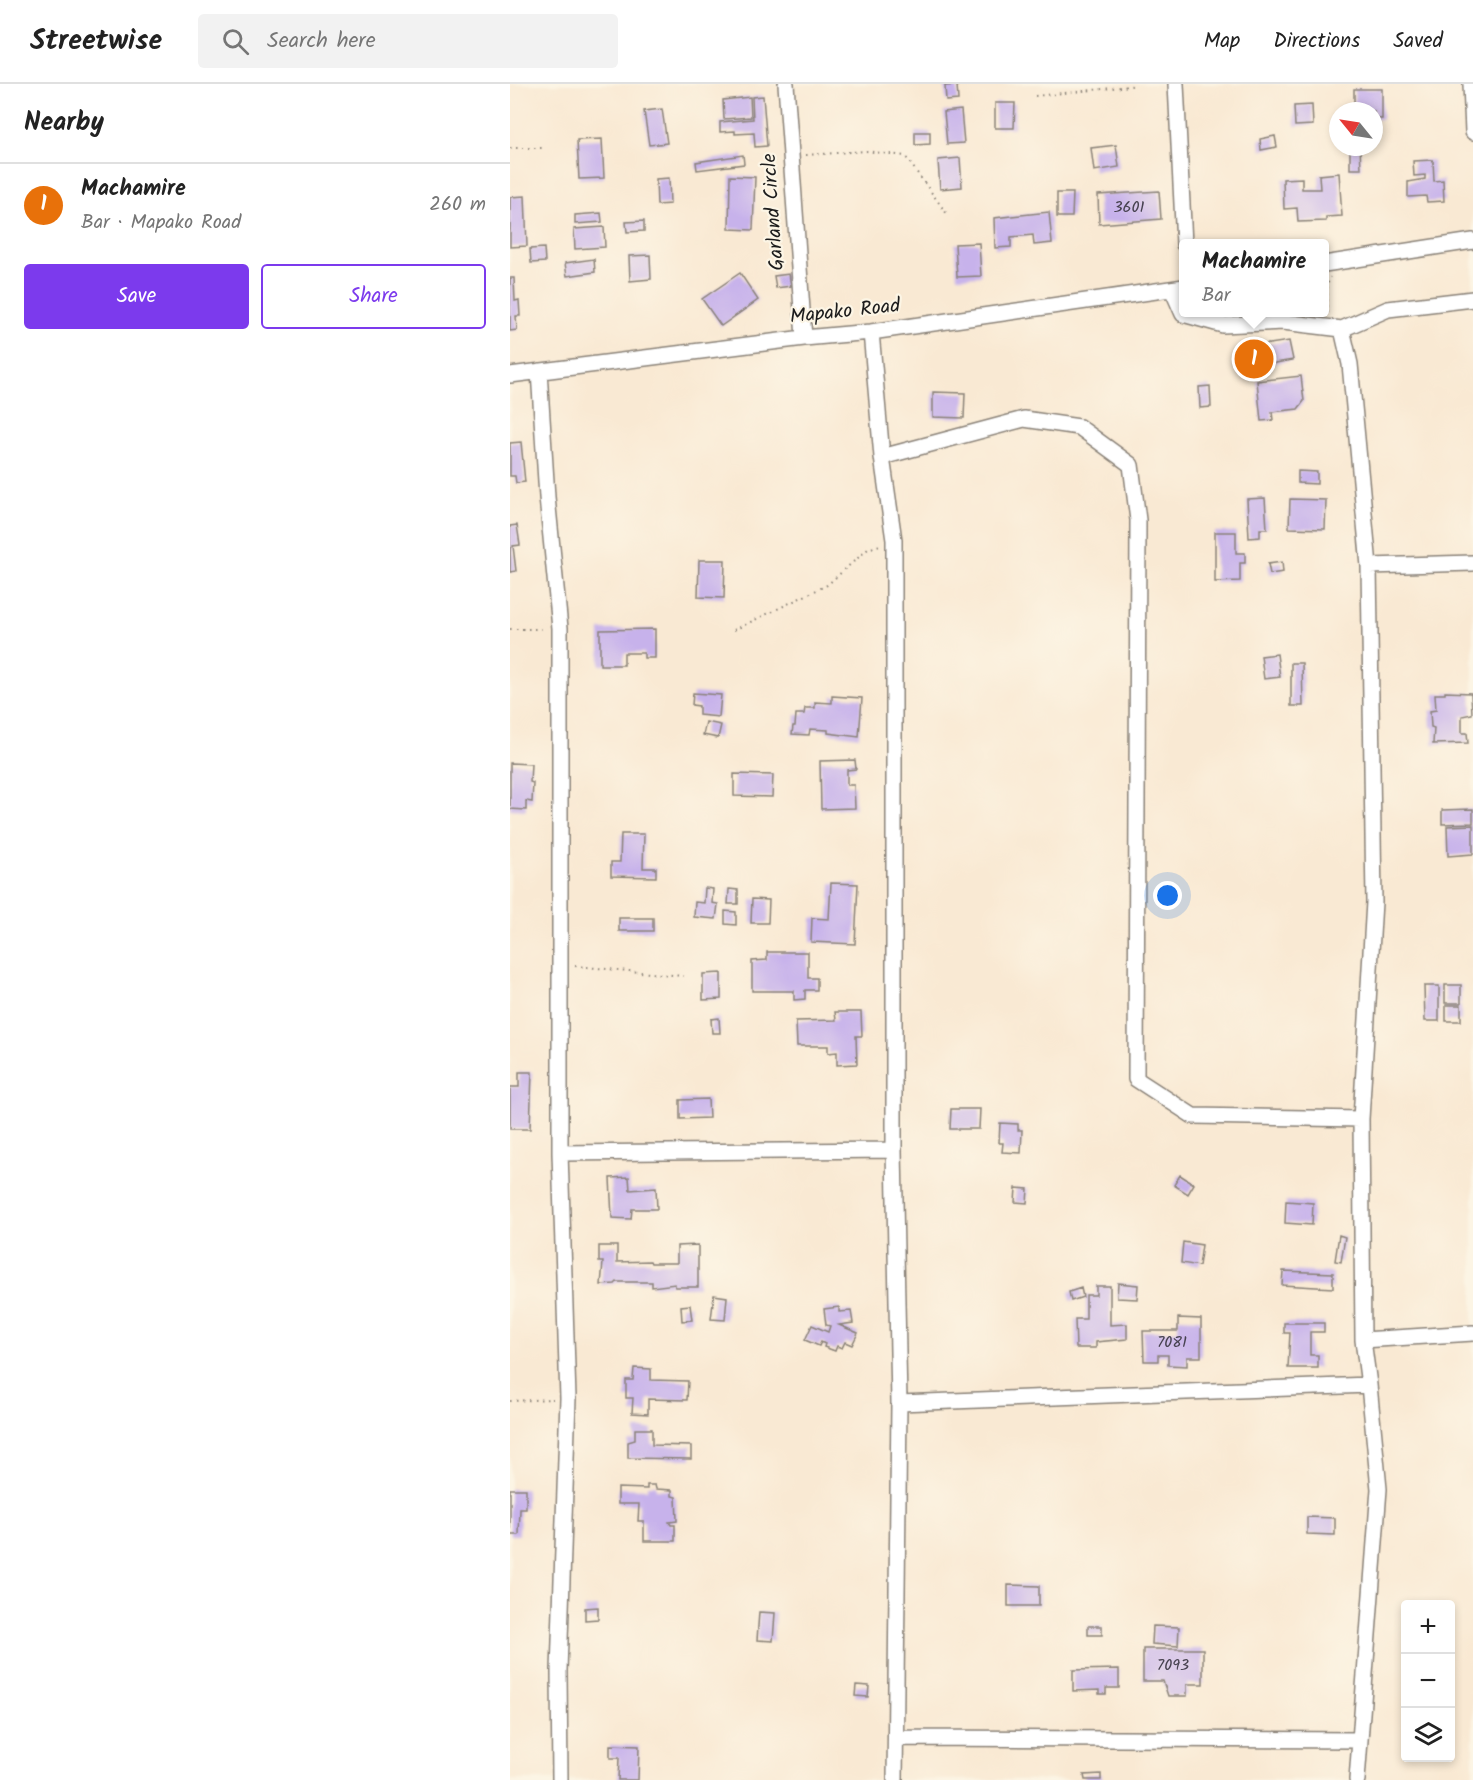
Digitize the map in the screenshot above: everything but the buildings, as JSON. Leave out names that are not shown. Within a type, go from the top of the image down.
[{"type":"street","name":"Garland Circle","points":[[786,84],[804,338]]},
{"type":"street","points":[[1176,84],[1184,239]]},
{"type":"street","points":[[1471,84],[1473,132]]},
{"type":"street","points":[[1330,263],[1473,241]]},
{"type":"street","name":"Mapako Road","points":[[510,375],[804,338],[871,332],[1178,288]]},
{"type":"street","points":[[1194,317],[1223,325],[1283,321],[1336,328],[1388,309],[1473,299]]},
{"type":"street","points":[[1336,328],[1350,364],[1369,566],[1374,902],[1361,1119],[1363,1341],[1378,1489],[1357,1780]]},
{"type":"street","points":[[871,332],[882,457],[894,540],[894,1150],[899,1403],[895,1780]]},
{"type":"street","points":[[539,371],[547,496],[560,628],[560,1153],[568,1398],[559,1671],[560,1780]]},
{"type":"street","points":[[882,457],[1024,419],[1079,427],[1131,465],[1138,520],[1136,1079],[1193,1116],[1361,1119]]},
{"type":"street","points":[[1369,566],[1473,563]]},
{"type":"street","points":[[560,1153],[894,1150]]},
{"type":"street","points":[[1363,1341],[1473,1333]]},
{"type":"street","points":[[899,1403],[1369,1385]]},
{"type":"street","points":[[896,1738],[1360,1740]]},
{"type":"path","points":[[1035,96],[1133,84]]},
{"type":"path","points":[[510,148],[545,148]]},
{"type":"path","points":[[791,155],[866,151],[904,156],[947,214]]},
{"type":"path","points":[[1329,295],[1336,328]]},
{"type":"path","points":[[734,630],[827,585],[868,549],[894,540]]},
{"type":"path","points":[[510,628],[560,628]]},
{"type":"path","points":[[561,965],[683,976]]},
{"type":"path","points":[[510,1401],[568,1398]]},
{"type":"place","name":"Machamire","points":[[1254,359]]}]
